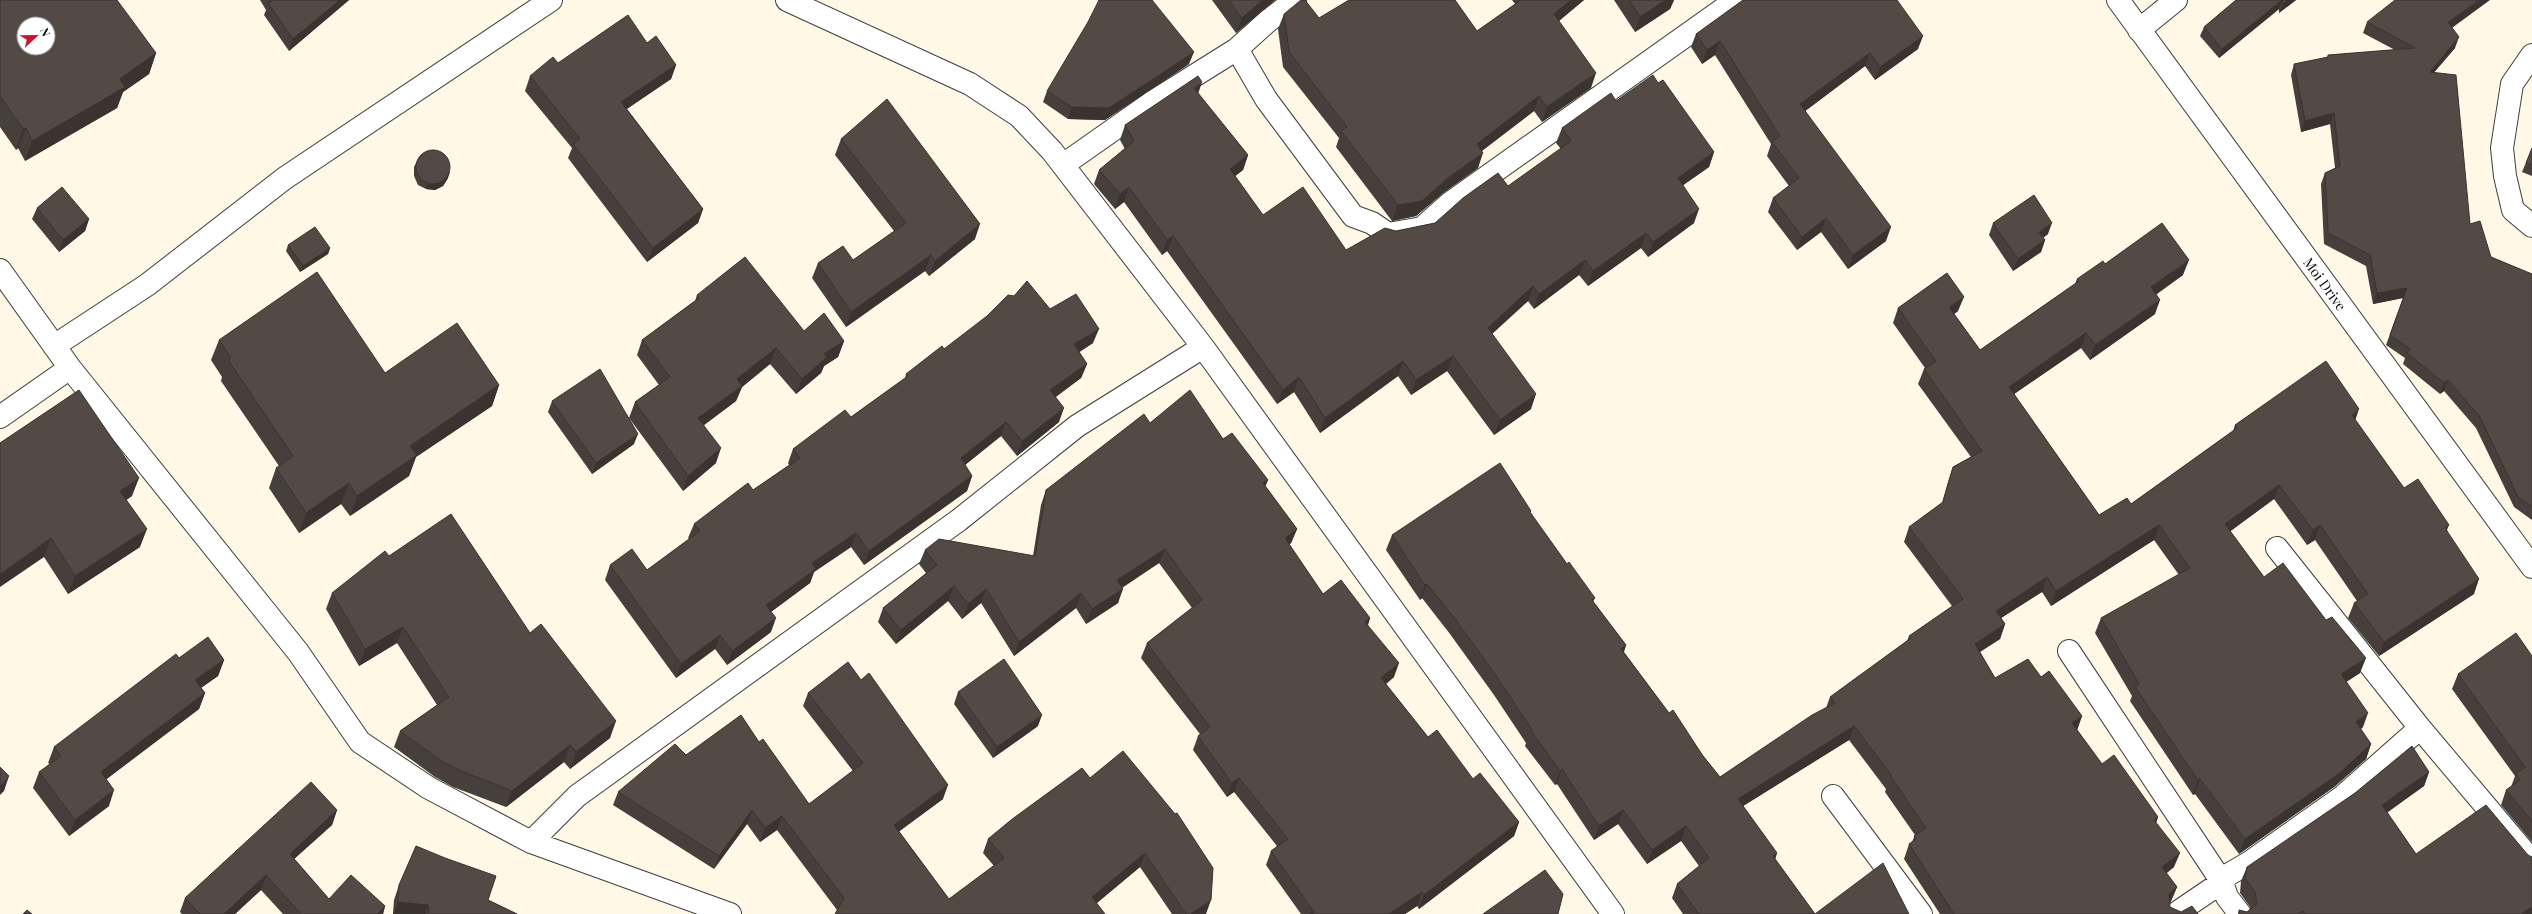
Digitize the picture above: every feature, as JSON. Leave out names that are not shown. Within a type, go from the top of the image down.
[{"type":"street","points":[[54,346],[147,285],[285,178],[551,0]]},
{"type":"street","points":[[787,0],[970,84],[1019,116],[1063,165],[1203,347],[1613,914]]},
{"type":"street","points":[[1063,165],[1154,101],[1237,49],[1268,20],[1295,0]]},
{"type":"street","points":[[1237,49],[1266,98],[1353,216],[1372,223],[1388,234],[1399,234],[1422,228],[1450,203],[1736,0]]},
{"type":"street","name":"Moi Drive","points":[[2118,0],[2532,567]]},
{"type":"street","points":[[2139,30],[2176,0]]},
{"type":"street","points":[[2532,55],[2512,84],[2502,148],[2505,176],[2513,210],[2532,226]]},
{"type":"street","points":[[0,270],[70,368],[298,652],[360,742],[429,788],[530,842],[730,914]]},
{"type":"street","points":[[530,842],[578,796],[959,520],[1077,426],[1203,347]]},
{"type":"street","points":[[0,417],[70,368]]},
{"type":"street","points":[[2277,548],[2420,728],[2532,861]]},
{"type":"street","points":[[2069,651],[2222,882],[2227,897],[2240,914]]},
{"type":"street","points":[[2175,914],[2222,882],[2226,876],[2250,862],[2342,797],[2420,728]]},
{"type":"street","points":[[1833,796],[1921,914]]},
{"type":"building","points":[[0,0],[117,0],[156,53],[120,79],[125,87],[32,141],[26,128],[23,129],[0,96]]},
{"type":"building","points":[[272,0],[340,0],[293,39],[268,3]]},
{"type":"building","points":[[1099,0],[1152,0],[1194,52],[1109,108],[1072,107],[1047,91],[1088,22]]},
{"type":"building","points":[[1229,0],[1263,0],[1242,18]]},
{"type":"building","points":[[1301,0],[1305,0],[1319,18],[1349,0],[1455,0],[1477,31],[1521,0],[1571,0],[1554,14],[1596,73],[1547,107],[1539,96],[1477,144],[1483,153],[1448,178],[1422,201],[1398,205],[1341,131],[1347,127],[1289,52],[1284,14]]},
{"type":"building","points":[[1629,0],[1666,0],[1640,17]]},
{"type":"building","points":[[1743,0],[1897,0],[1923,36],[1880,67],[1870,53],[1800,104],[1891,227],[1853,255],[1826,218],[1802,237],[1773,198],[1799,178],[1772,142],[1780,136],[1720,41],[1707,50],[1696,34]]},
{"type":"building","points":[[2236,0],[2282,0],[2222,49],[2204,27]]},
{"type":"building","points":[[2282,0],[2288,0],[2283,4]]},
{"type":"building","points":[[2395,0],[2479,0],[2448,22],[2459,37],[2430,72],[2456,75],[2470,224],[2480,221],[2491,257],[2532,274],[2532,507],[2518,497],[2480,417],[2448,380],[2444,383],[2407,353],[2410,349],[2390,335],[2407,288],[2377,293],[2370,255],[2328,233],[2325,173],[2340,166],[2334,113],[2305,121],[2294,64],[2328,57],[2328,55],[2415,48],[2367,22]]},
{"type":"building","points":[[628,15],[647,43],[656,36],[676,65],[621,102],[703,209],[653,248],[573,144],[580,139],[530,76],[553,57],[558,63]]},
{"type":"building","points":[[1653,75],[1658,83],[1663,80],[1714,152],[1678,178],[1699,209],[1653,242],[1646,233],[1593,271],[1585,260],[1539,294],[1533,286],[1488,328],[1536,394],[1500,420],[1453,356],[1416,380],[1403,361],[1325,418],[1299,377],[1283,390],[1173,236],[1167,240],[1129,187],[1120,194],[1099,170],[1134,141],[1125,125],[1198,76],[1202,82],[1194,88],[1248,155],[1230,169],[1263,215],[1303,187],[1346,250],[1385,228],[1396,231],[1435,223],[1463,198],[1498,173],[1508,186],[1571,141],[1562,128],[1611,93],[1616,101]]},
{"type":"building","points":[[887,99],[980,224],[935,261],[931,255],[851,312],[818,263],[843,246],[853,260],[906,223],[841,139]]},
{"type":"building","points":[[2532,148],[2532,165],[2526,163]]},
{"type":"building","points":[[430,150],[436,150],[440,151],[447,157],[450,167],[449,174],[443,181],[436,184],[430,184],[426,183],[419,177],[416,170],[416,164],[417,160],[423,153]]},
{"type":"building","points":[[62,187],[89,219],[63,240],[37,208]]},
{"type":"building","points":[[2034,195],[2052,223],[2039,232],[2045,240],[2018,259],[1993,223]]},
{"type":"building","points":[[2162,223],[2189,260],[2151,287],[2160,300],[2095,345],[2086,333],[2009,387],[2099,515],[2127,498],[2131,504],[2237,428],[2235,425],[2326,361],[2359,409],[2352,415],[2404,488],[2418,479],[2449,525],[2445,528],[2479,579],[2384,642],[2354,603],[2368,594],[2320,525],[2313,530],[2279,485],[2225,524],[2264,577],[2283,563],[2326,620],[2332,617],[2366,658],[2341,674],[2368,713],[2356,722],[2371,744],[2340,773],[2245,839],[2200,779],[2198,780],[2135,687],[2139,684],[2101,618],[2190,568],[2159,525],[2056,591],[2047,577],[1996,611],[2005,624],[1975,644],[1995,678],[2028,659],[2041,677],[2049,671],[2082,716],[2072,723],[2102,764],[2114,755],[2158,817],[2154,820],[2180,853],[2162,867],[2177,887],[2169,894],[2170,907],[2181,912],[2192,906],[2198,914],[1954,914],[1909,844],[1916,839],[1914,836],[1926,828],[1891,777],[1892,776],[1854,726],[1738,799],[1777,853],[1773,856],[1815,914],[1699,914],[1677,884],[1709,858],[1686,826],[1652,850],[1623,810],[1599,826],[1562,769],[1560,771],[1531,731],[1532,730],[1499,680],[1456,620],[1427,584],[1425,585],[1392,535],[1500,463],[1531,511],[1530,512],[1567,564],[1569,562],[1595,598],[1592,600],[1626,645],[1621,649],[1669,713],[1673,710],[1703,756],[1720,777],[1812,715],[1835,703],[1830,697],[1911,638],[1909,636],[1963,599],[1909,527],[1943,502],[1953,467],[1982,451],[1924,369],[1936,361],[1898,308],[1947,273],[1964,297],[1949,307],[1980,350],[2079,281],[2077,279],[2103,261],[2105,264]]},
{"type":"building","points":[[315,227],[330,248],[303,266],[288,245]]},
{"type":"building","points":[[745,257],[804,331],[824,313],[844,341],[824,354],[827,357],[802,379],[776,348],[737,379],[742,386],[698,418],[721,448],[688,476],[635,402],[670,377],[642,340],[699,298],[697,295]]},
{"type":"building","points":[[317,272],[385,373],[457,323],[499,385],[410,446],[417,455],[357,496],[349,483],[306,513],[276,468],[293,456],[228,360],[231,358],[219,340]]},
{"type":"building","points":[[1027,281],[1050,309],[1076,294],[1099,329],[1074,344],[1087,364],[1050,390],[1064,408],[1022,441],[1006,422],[961,458],[972,476],[869,551],[856,533],[812,563],[816,569],[766,605],[776,618],[732,651],[720,635],[681,664],[610,565],[632,549],[647,570],[700,531],[694,524],[748,483],[753,490],[800,458],[793,449],[845,410],[851,417],[908,376],[906,374],[942,346],[944,349],[987,316],[1008,295],[1014,296]]},
{"type":"building","points":[[600,369],[638,434],[596,463],[552,401]]},
{"type":"building","points":[[79,390],[139,478],[120,491],[147,529],[75,576],[51,538],[0,574],[0,443]]},
{"type":"building","points":[[1190,390],[1223,439],[1232,433],[1268,480],[1263,483],[1297,529],[1285,538],[1323,594],[1341,580],[1370,618],[1365,622],[1399,663],[1381,678],[1428,737],[1437,730],[1473,779],[1480,773],[1519,822],[1424,895],[1422,892],[1389,914],[1310,914],[1314,912],[1271,851],[1288,839],[1239,778],[1232,783],[1198,736],[1210,727],[1147,643],[1202,600],[1165,549],[1117,580],[1123,589],[1092,609],[1081,593],[1019,642],[986,589],[968,604],[954,586],[901,630],[883,608],[937,565],[925,550],[939,539],[1035,556],[1046,490],[1144,414],[1150,423]]},
{"type":"building","points":[[451,514],[530,633],[541,624],[616,721],[576,752],[570,745],[512,791],[459,770],[441,761],[400,731],[449,697],[403,627],[365,649],[332,593],[385,551],[389,556]]},
{"type":"building","points":[[2516,633],[2532,656],[2532,821],[2506,790],[2520,780],[2516,774],[2525,767],[2458,674]]},
{"type":"building","points":[[208,637],[224,660],[195,680],[205,693],[101,772],[114,790],[75,820],[39,772],[61,756],[54,747],[176,654],[179,658]]},
{"type":"building","points":[[1004,659],[1042,715],[997,747],[958,692]]},
{"type":"building","points":[[848,662],[861,680],[869,673],[948,785],[894,825],[949,899],[1004,858],[988,839],[1011,820],[1082,768],[1090,778],[1123,751],[1175,814],[1177,813],[1213,868],[1211,900],[1191,914],[1186,914],[1145,853],[1092,897],[1105,914],[835,914],[844,898],[782,816],[765,828],[752,810],[719,856],[618,792],[675,744],[686,755],[741,715],[759,742],[763,739],[809,804],[863,763],[808,693]]},
{"type":"building","points":[[2412,746],[2429,772],[2382,805],[2416,854],[2486,805],[2528,855],[2532,857],[2532,907],[2521,914],[2305,914],[2303,911],[2298,914],[2239,914],[2239,910],[2247,912],[2257,904],[2255,892],[2245,878],[2247,867],[2355,793]]},
{"type":"building","points":[[0,767],[9,776],[0,786]]},
{"type":"building","points":[[311,782],[337,810],[290,854],[329,899],[351,875],[385,906],[378,914],[301,914],[266,875],[224,914],[200,914],[185,898]]},
{"type":"building","points":[[416,846],[496,876],[488,900],[517,914],[429,914],[428,905],[398,902],[399,885]]},
{"type":"building","points":[[1883,863],[1909,914],[1815,914]]},
{"type":"building","points":[[1545,870],[1563,894],[1558,914],[1483,914]]},
{"type":"building","points":[[27,910],[32,914],[23,914]]}]
